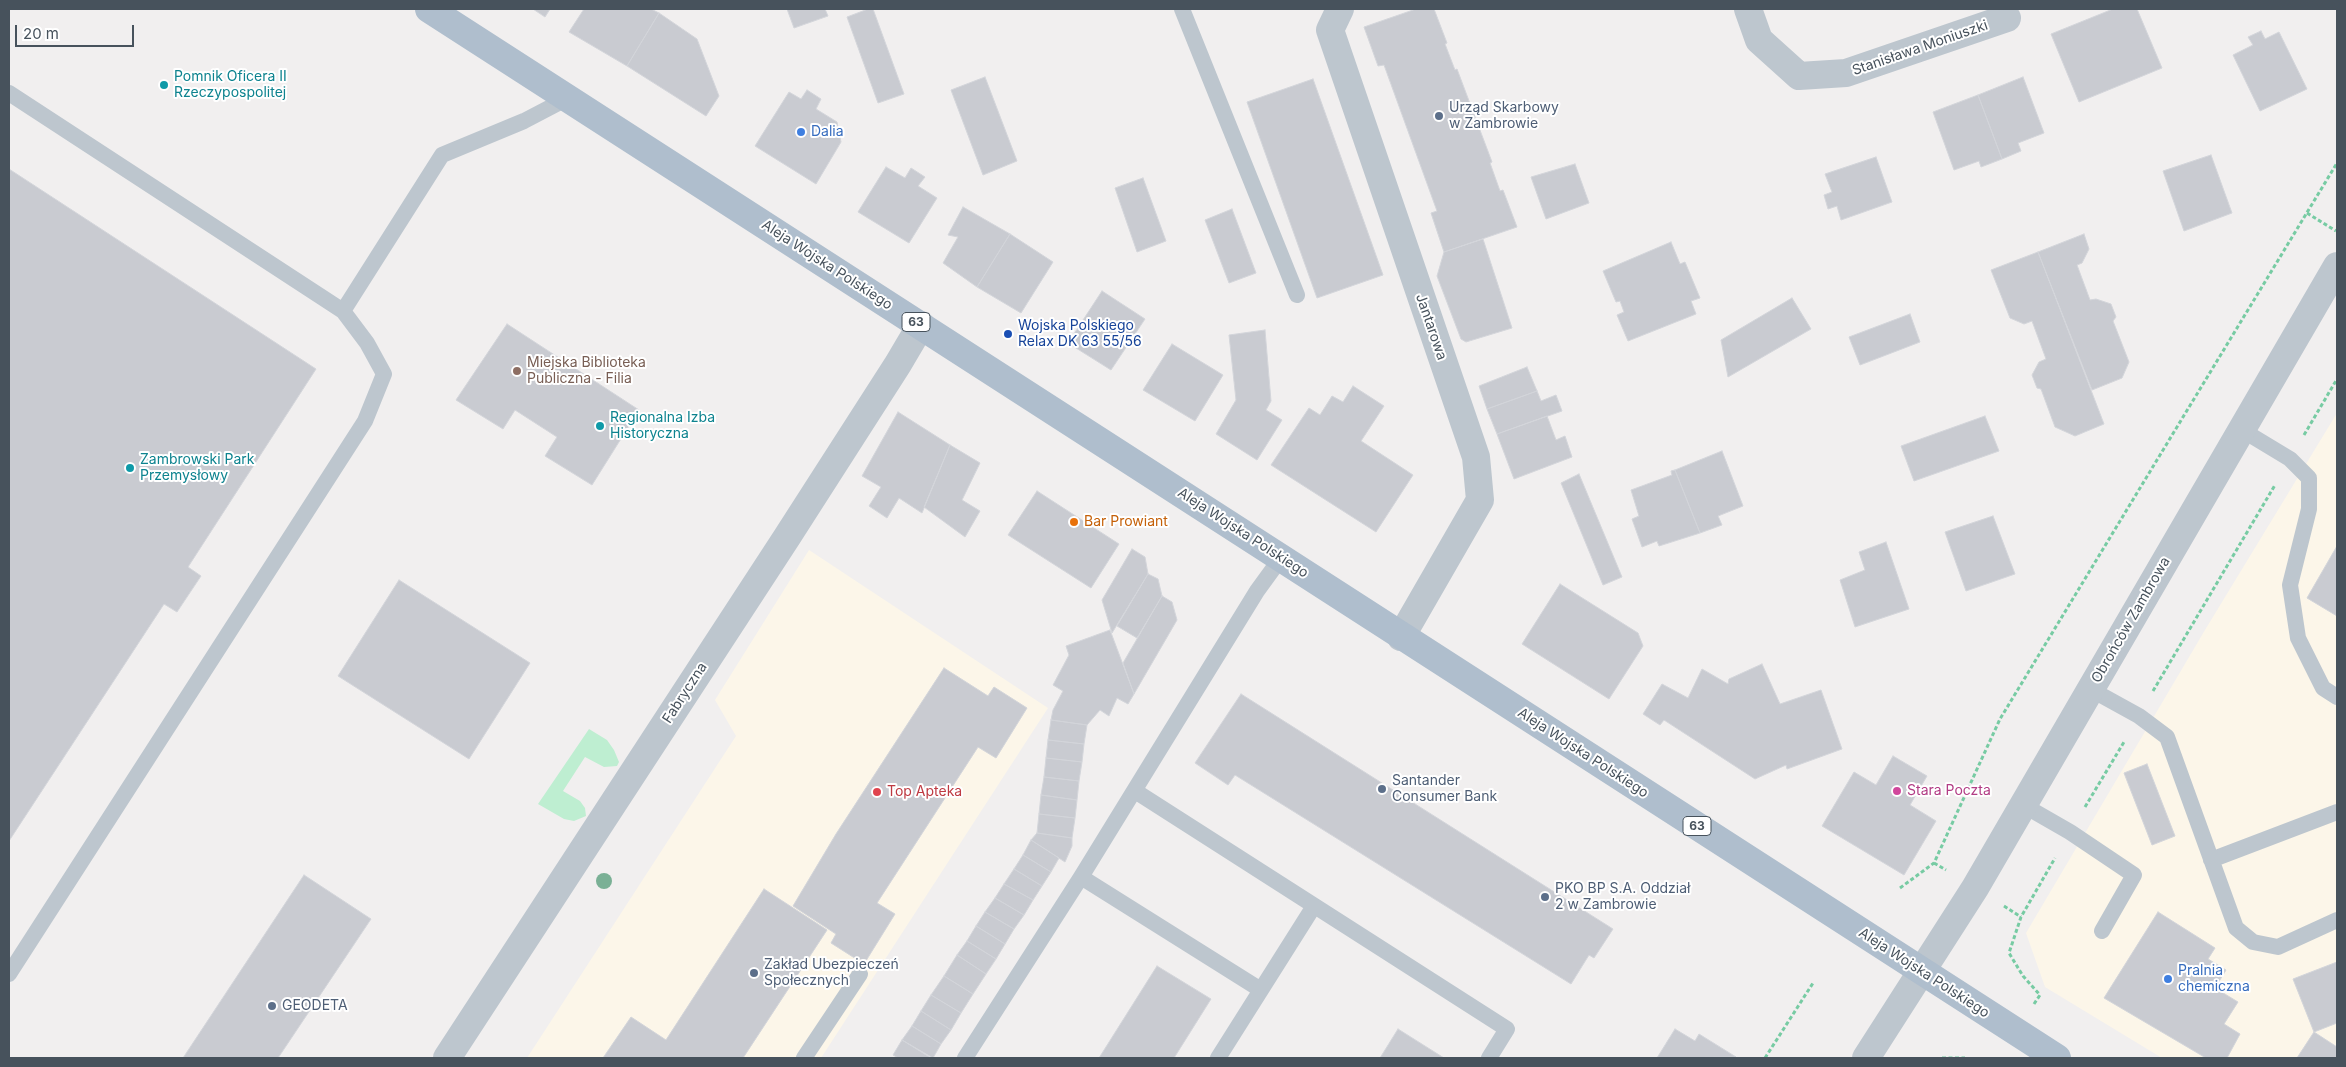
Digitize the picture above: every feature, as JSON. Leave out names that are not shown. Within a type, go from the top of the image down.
[{"type":"main road","name":"Aleja Wojska Polskiego","points":[[429,9],[2057,1058]]},
{"type":"street","name":"Stanisława Moniuszki","points":[[1748,9],[1758,40],[1799,76],[1846,73],[2007,18]]},
{"type":"street","name":"Jantarowa","points":[[1335,19],[1476,457],[1480,500],[1401,637]]},
{"type":"street","name":"Obrońców Zambrowa","points":[[1866,1058],[2023,805],[2337,266]]},
{"type":"street","name":"Fabryczna","points":[[447,1058],[787,537],[921,325]]},
{"type":"lane","points":[[1182,9],[1297,295]]},
{"type":"lane","points":[[9,93],[343,311],[367,343],[384,374],[365,420],[9,974]]},
{"type":"lane","points":[[343,311],[442,155],[524,121],[568,98]]},
{"type":"lane","points":[[2242,430],[2290,458],[2309,478],[2309,509],[2290,585],[2298,638],[2323,688],[2337,697]]},
{"type":"lane","points":[[965,1058],[1281,558]]},
{"type":"lane","points":[[2090,689],[2139,716],[2167,736],[2236,928],[2253,942],[2278,947],[2337,920]]},
{"type":"lane","points":[[1135,791],[1507,1029],[1489,1058]]},
{"type":"lane","points":[[2023,805],[2070,832],[2134,875],[2102,931]]},
{"type":"lane","points":[[2211,860],[2337,812]]},
{"type":"lane","points":[[1081,877],[1261,990]]},
{"type":"lane","points":[[1218,1058],[1314,906]]},
{"type":"lane","points":[[804,1058],[860,974]]},
{"type":"path","points":[[1900,888],[1934,864],[2000,719],[2337,163]]},
{"type":"path","points":[[2307,213],[2337,232]]},
{"type":"path","points":[[2040,995],[2023,976],[2009,953],[2020,917],[2337,379]]},
{"type":"path","points":[[1765,1058],[1814,983]]},
{"type":"path","points":[[1942,1058],[1965,1058]]},
{"type":"shaded area","points":[[2337,413],[2337,1058],[2162,1058],[2045,987],[2026,933],[2205,630]]},
{"type":"shaded area","points":[[809,550],[1048,708],[821,1058],[527,1058],[736,736],[715,700]]},
{"type":"green space","points":[[589,729],[607,740],[619,762],[617,766],[604,767],[585,757],[563,791],[580,801],[585,808],[586,816],[574,821],[564,819],[538,804]]},
{"type":"building","points":[[533,9],[550,9],[545,17]]},
{"type":"building","points":[[584,9],[651,9],[659,13],[627,66],[569,32]]},
{"type":"building","points":[[787,9],[825,9],[828,16],[794,28]]},
{"type":"building","points":[[873,9],[904,94],[878,103],[847,17]]},
{"type":"building","name":"Urząd Skarbowy w Zambrowie","points":[[1416,9],[1434,9],[1447,43],[1445,44],[1455,70],[1457,69],[1492,162],[1490,163],[1500,191],[1503,190],[1517,227],[1444,252],[1431,213],[1437,211],[1384,65],[1378,66],[1364,27]]},
{"type":"building","points":[[2113,9],[2137,9],[2162,68],[2079,102],[2051,34]]},
{"type":"building","points":[[659,13],[697,39],[719,96],[706,116],[627,66]]},
{"type":"building","points":[[2261,31],[2265,39],[2279,32],[2307,89],[2260,111],[2233,55],[2253,45],[2248,37]]},
{"type":"building","points":[[985,77],[1017,161],[983,175],[951,90]]},
{"type":"building","points":[[2023,77],[2044,133],[2018,143],[2021,151],[2002,159],[1978,95]]},
{"type":"building","points":[[1313,79],[1383,275],[1317,298],[1247,102]]},
{"type":"building","name":"Dalia","points":[[807,90],[821,99],[816,109],[837,122],[841,142],[816,184],[755,146],[789,92],[801,99]]},
{"type":"building","points":[[1978,95],[2002,159],[1981,167],[1979,161],[1954,170],[1933,112]]},
{"type":"building","points":[[2211,155],[2232,213],[2184,231],[2163,171]]},
{"type":"building","points":[[1876,157],[1892,202],[1841,220],[1837,206],[1828,209],[1824,195],[1832,192],[1825,174]]},
{"type":"building","points":[[1575,164],[1589,203],[1546,219],[1531,177]]},
{"type":"building","points":[[886,167],[905,178],[911,168],[925,177],[918,186],[937,198],[909,243],[858,212]]},
{"type":"building","name":"Zambrowski Park Przemysłowy","points":[[9,169],[316,369],[188,567],[201,576],[177,612],[164,604],[9,841]]},
{"type":"building","points":[[1143,178],[1166,241],[1137,252],[1115,188]]},
{"type":"building","points":[[963,207],[1010,234],[977,287],[943,263],[958,237],[948,235]]},
{"type":"building","points":[[1232,209],[1256,273],[1229,283],[1205,220]]},
{"type":"building","points":[[1010,234],[1053,262],[1021,313],[977,287]]},
{"type":"building","points":[[2084,234],[2089,249],[2082,263],[2077,265],[2090,300],[2096,299],[2111,304],[2116,317],[2113,321],[2129,362],[2122,378],[2092,390],[2038,252]]},
{"type":"building","points":[[1483,239],[1512,328],[1466,342],[1461,339],[1437,276],[1444,252]]},
{"type":"building","points":[[1671,242],[1680,264],[1685,262],[1700,298],[1691,301],[1696,314],[1628,341],[1617,315],[1624,312],[1620,301],[1616,302],[1603,271]]},
{"type":"building","points":[[2038,252],[2104,424],[2075,436],[2055,427],[2041,389],[2037,388],[2032,375],[2039,362],[2046,359],[2032,321],[2024,324],[2010,318],[1991,270]]},
{"type":"building","points":[[1102,291],[1145,319],[1111,370],[1068,343]]},
{"type":"building","points":[[1792,298],[1811,329],[1728,377],[1721,340]]},
{"type":"building","points":[[1910,314],[1920,342],[1860,365],[1849,337]]},
{"type":"building","points":[[507,324],[639,410],[592,485],[545,456],[557,437],[515,410],[503,429],[456,400]]},
{"type":"building","points":[[1265,330],[1271,401],[1266,410],[1282,420],[1257,460],[1216,434],[1236,400],[1229,335]]},
{"type":"building","points":[[1172,344],[1223,375],[1195,421],[1143,390]]},
{"type":"building","points":[[1527,367],[1537,391],[1487,409],[1479,386]]},
{"type":"building","points":[[1353,386],[1384,406],[1361,441],[1413,475],[1376,532],[1271,465],[1309,408],[1320,415],[1332,396],[1343,402]]},
{"type":"building","points":[[1537,391],[1541,401],[1556,395],[1562,411],[1497,434],[1487,409]]},
{"type":"building","points":[[898,412],[950,445],[922,513],[899,498],[887,518],[869,506],[881,487],[862,476]]},
{"type":"building","points":[[1547,416],[1556,440],[1565,436],[1572,457],[1514,479],[1497,434]]},
{"type":"building","points":[[1985,416],[1999,451],[1914,481],[1901,446]]},
{"type":"building","points":[[950,445],[980,463],[962,500],[980,511],[965,537],[924,507]]},
{"type":"building","points":[[1722,451],[1743,506],[1718,516],[1722,525],[1700,533],[1675,470]]},
{"type":"building","points":[[1675,470],[1700,533],[1659,546],[1657,541],[1642,547],[1632,519],[1639,516],[1631,490],[1672,475],[1671,471]]},
{"type":"building","points":[[1579,474],[1622,577],[1603,585],[1561,483]]},
{"type":"building","points":[[1037,491],[1119,544],[1091,588],[1008,535]]},
{"type":"building","points":[[1993,516],[2015,574],[1966,591],[1945,532]]},
{"type":"building","points":[[1886,542],[1909,609],[1855,627],[1840,580],[1865,570],[1859,552]]},
{"type":"building","points":[[2337,546],[2337,616],[2307,598]]},
{"type":"building","points":[[1132,549],[1145,557],[1148,574],[1112,633],[1102,600]]},
{"type":"building","points":[[1148,574],[1158,579],[1162,596],[1137,638],[1117,626]]},
{"type":"building","points":[[399,580],[530,663],[469,759],[338,676]]},
{"type":"building","points":[[1560,584],[1638,633],[1643,646],[1609,699],[1522,644]]},
{"type":"building","points":[[1162,596],[1172,602],[1177,620],[1134,694],[1123,663]]},
{"type":"building","points":[[1110,630],[1134,694],[1128,704],[1117,698],[1109,716],[1100,710],[1087,725],[1051,720],[1053,710],[1063,691],[1053,685],[1069,655],[1066,646]]},
{"type":"building","points":[[1762,664],[1780,704],[1821,690],[1842,749],[1787,769],[1786,765],[1755,779],[1664,720],[1660,725],[1643,714],[1662,684],[1688,698],[1702,669],[1728,684],[1729,679]]},
{"type":"building","points":[[944,668],[988,696],[994,687],[1027,708],[996,758],[978,747],[877,903],[895,914],[864,964],[831,943],[836,934],[793,906],[836,834]]},
{"type":"building","points":[[1241,694],[1613,929],[1594,958],[1589,955],[1571,984],[1235,775],[1228,785],[1195,763]]},
{"type":"building","points":[[1051,720],[1087,725],[1084,744],[1048,740]]},
{"type":"building","points":[[1048,740],[1084,744],[1082,762],[1046,758]]},
{"type":"building","points":[[1893,756],[1927,776],[1910,805],[1936,821],[1904,875],[1822,826],[1854,772],[1876,785]]},
{"type":"building","points":[[1046,758],[1082,762],[1079,781],[1044,777]]},
{"type":"building","points":[[2147,764],[2175,836],[2152,845],[2124,773]]},
{"type":"building","points":[[1044,777],[1079,781],[1077,800],[1041,795]]},
{"type":"building","points":[[1041,795],[1077,800],[1075,818],[1039,814]]},
{"type":"building","points":[[1039,814],[1075,818],[1072,838],[1037,833]]},
{"type":"building","points":[[1037,833],[1072,838],[1072,846],[1065,862],[1031,840]]},
{"type":"building","points":[[1031,840],[1059,858],[1051,872],[1023,855]]},
{"type":"building","points":[[1023,855],[1051,872],[1042,886],[1014,869]]},
{"type":"building","points":[[1014,869],[1042,886],[1033,900],[1004,884]]},
{"type":"building","points":[[304,875],[371,919],[278,1058],[183,1058]]},
{"type":"building","points":[[1004,884],[1033,900],[1024,915],[995,898]]},
{"type":"building","name":"Zakład Ubezpieczeń Społecznych","points":[[764,889],[827,930],[743,1058],[603,1058],[631,1017],[666,1040]]},
{"type":"building","points":[[995,898],[1024,915],[1014,929],[985,912]]},
{"type":"building","points":[[985,912],[1014,929],[1005,944],[976,926]]},
{"type":"building","name":"Pralnia chemiczna","points":[[2158,912],[2215,948],[2208,959],[2226,970],[2215,988],[2238,1002],[2224,1024],[2240,1034],[2227,1058],[2206,1058],[2104,998]]},
{"type":"building","points":[[976,926],[1005,944],[996,959],[967,941]]},
{"type":"building","points":[[967,941],[996,959],[986,974],[957,955]]},
{"type":"building","points":[[957,955],[986,974],[973,994],[944,976]]},
{"type":"building","points":[[2337,962],[2337,1023],[2314,1032],[2293,979]]},
{"type":"building","points":[[1157,966],[1211,999],[1174,1058],[1099,1058]]},
{"type":"building","points":[[944,976],[973,994],[961,1013],[931,995]]},
{"type":"building","points":[[931,995],[961,1013],[951,1030],[921,1011]]},
{"type":"building","points":[[921,1011],[951,1030],[941,1044],[912,1026]]},
{"type":"building","points":[[912,1026],[941,1044],[933,1058],[902,1040]]},
{"type":"building","points":[[1398,1029],[1444,1058],[1380,1058]]},
{"type":"building","points":[[1675,1029],[1695,1041],[1699,1034],[1736,1057],[1657,1058]]},
{"type":"building","points":[[2314,1032],[2337,1047],[2337,1058],[2297,1058]]},
{"type":"building","points":[[902,1040],[931,1058],[898,1058],[893,1055]]},
{"type":"place","name":"Pomnik Oficera II Rzeczypospolitej","points":[[164,85]]},
{"type":"place","name":"Urząd Skarbowy w Zambrowie","points":[[1439,116]]},
{"type":"place","name":"Dalia","points":[[801,132]]},
{"type":"place","name":"Wojska Polskiego Relax DK 63 55/56","points":[[1008,334]]},
{"type":"place","name":"Miejska Biblioteka Publiczna - Filia","points":[[517,371]]},
{"type":"place","name":"Regionalna Izba Historyczna","points":[[600,426]]},
{"type":"place","name":"Zambrowski Park Przemysłowy","points":[[130,468]]},
{"type":"place","name":"Bar Prowiant","points":[[1074,522]]},
{"type":"place","name":"Santander Consumer Bank","points":[[1382,789]]},
{"type":"place","name":"Stara Poczta","points":[[1897,791]]},
{"type":"place","name":"Top Apteka","points":[[877,792]]},
{"type":"place","name":"PKO BP S.A. Oddział 2 w Zambrowie","points":[[1545,897]]},
{"type":"place","name":"Zakład Ubezpieczeń Społecznych","points":[[754,973]]},
{"type":"place","name":"Pralnia chemiczna","points":[[2168,979]]},
{"type":"place","name":"GEODETA","points":[[272,1006]]}]
